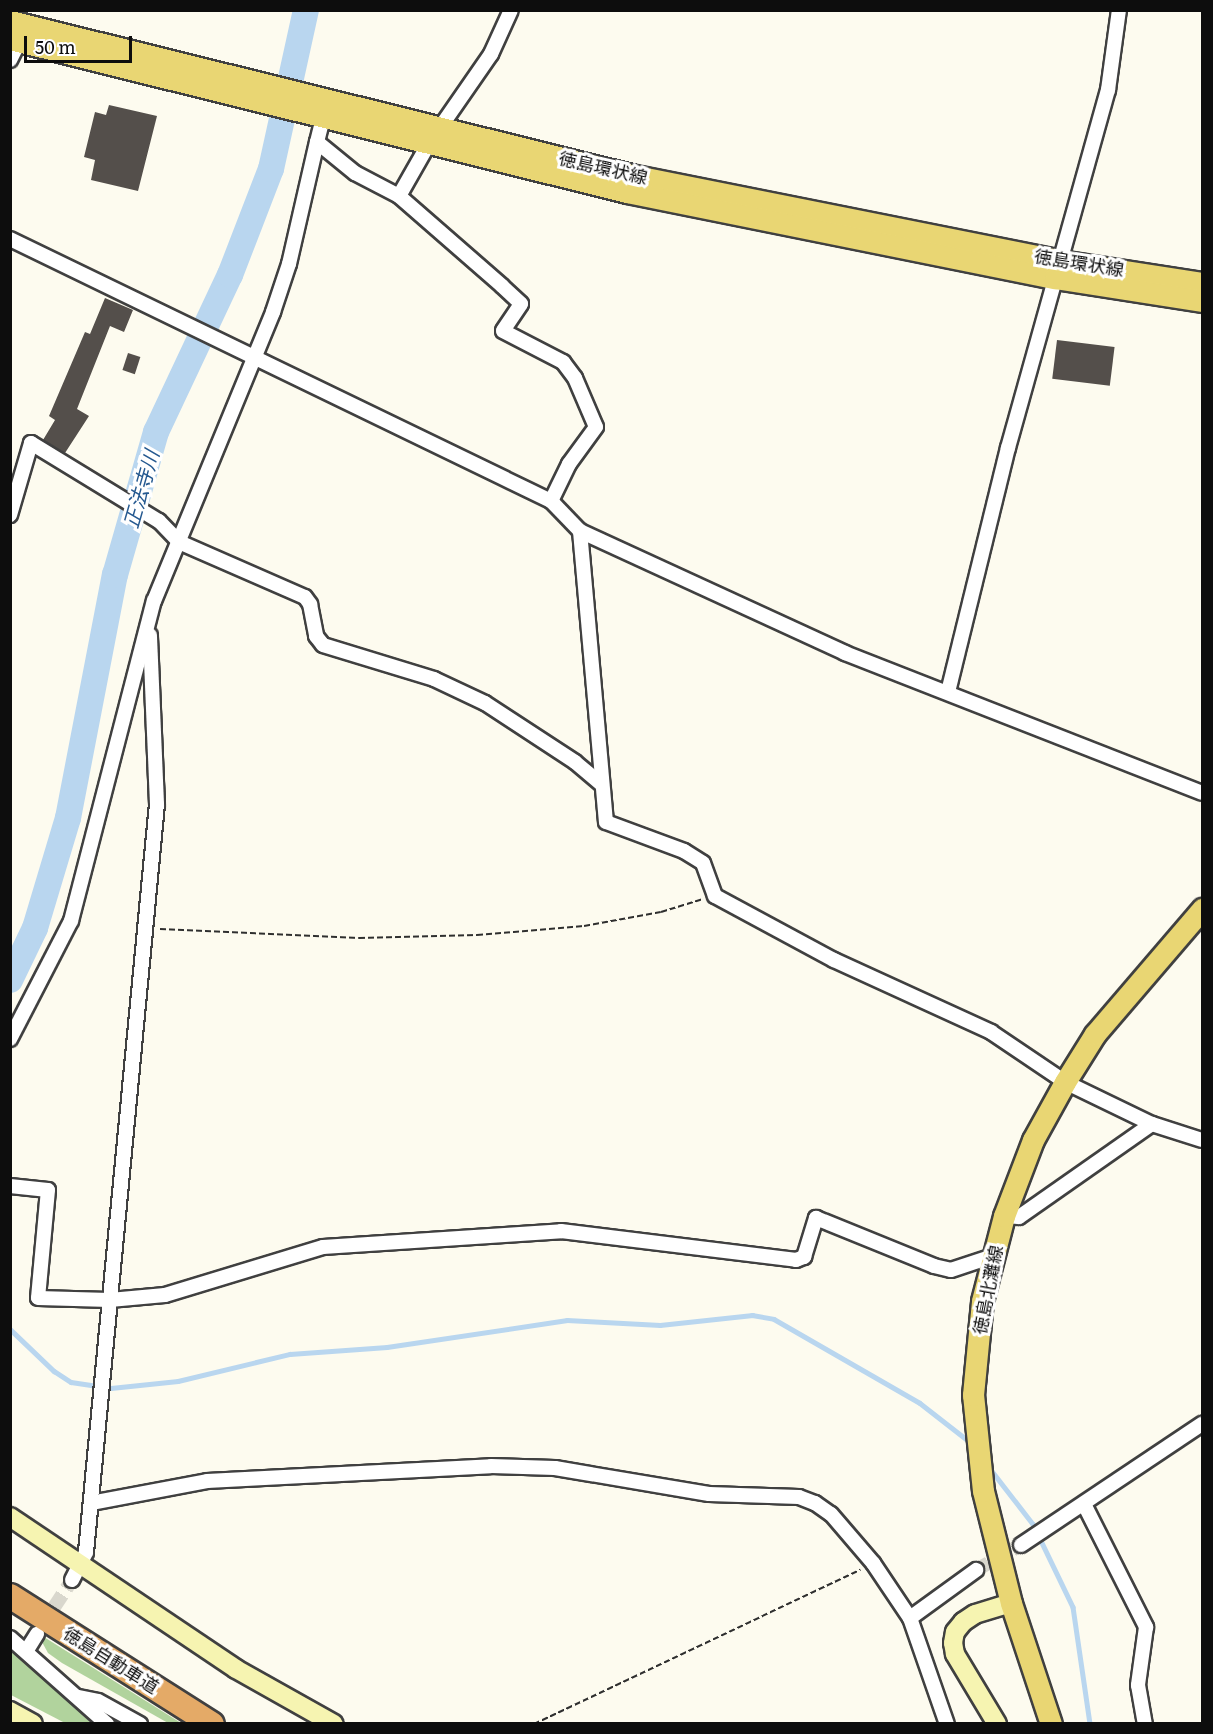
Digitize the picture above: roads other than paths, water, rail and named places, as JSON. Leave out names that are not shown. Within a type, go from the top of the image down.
[{"type":"highway","name":"徳島自動車道","points":[[10,1596],[212,1724]]},
{"type":"main road","name":"徳島環状線","points":[[17,33],[322,112],[433,137],[638,195],[1058,270],[1203,301]]},
{"type":"main road","name":"徳島環状線","points":[[1058,270],[1203,282]]},
{"type":"main road","name":"徳島北灘線","points":[[1051,1724],[1011,1603],[983,1491],[975,1425],[975,1357],[993,1256],[1004,1216],[1033,1140],[1065,1082],[1095,1034],[1203,909]]},
{"type":"street","points":[[399,196],[433,137],[491,54],[511,10]]},
{"type":"street","points":[[948,692],[1058,270],[1108,90],[1119,10]]},
{"type":"street","points":[[10,1039],[71,921],[150,620],[178,542],[256,358],[289,264],[322,112]]},
{"type":"street","points":[[316,142],[355,173],[399,196],[521,304],[503,331],[563,362],[589,405],[596,427],[569,464],[551,501]]},
{"type":"street","points":[[10,239],[551,501],[580,531],[845,653],[1203,793]]},
{"type":"street","points":[[10,515],[32,443],[159,521],[178,542],[305,597],[310,604],[316,636],[323,645],[434,679],[485,703],[575,762],[601,784]]},
{"type":"street","points":[[580,531],[606,822],[684,851],[703,863],[715,896],[834,960],[991,1032],[1065,1082],[1152,1124],[1203,1140]]},
{"type":"street","points":[[76,1573],[86,1552],[98,1397],[110,1300],[157,804],[150,620]]},
{"type":"street","points":[[1004,1216],[1019,1217],[1152,1124]]},
{"type":"street","points":[[10,1186],[48,1190],[38,1298],[110,1300],[165,1295],[323,1247],[561,1231],[796,1260],[804,1257],[816,1218],[934,1266],[951,1270],[993,1256]]},
{"type":"street","points":[[1027,1542],[1085,1506],[1203,1424]]},
{"type":"street","points":[[91,1503],[207,1481],[491,1466],[555,1468],[709,1494],[799,1497],[831,1514],[873,1563],[910,1618],[947,1724]]},
{"type":"street","points":[[1085,1506],[1146,1627],[1138,1685],[1145,1724]]},
{"type":"street","points":[[10,1517],[76,1573],[236,1669],[334,1724]]},
{"type":"street","points":[[910,1618],[976,1570]]},
{"type":"street","points":[[997,1724],[953,1643],[955,1632],[963,1622],[975,1614],[1011,1603]]},
{"type":"street","points":[[27,1650],[38,1634]]},
{"type":"street","points":[[10,1638],[27,1650],[107,1724]]},
{"type":"street","points":[[78,1696],[98,1701],[140,1724]]},
{"type":"street","points":[[10,1712],[33,1724]]},
{"type":"waterway","name":"正法寺川","points":[[10,980],[35,928],[68,818],[115,575],[156,432],[230,275],[271,169],[306,10]]},
{"type":"waterway","points":[[10,1329],[54,1371],[71,1382],[111,1388],[178,1381],[290,1354],[387,1347],[567,1320],[660,1325],[752,1315],[774,1319],[920,1403],[970,1442]]},
{"type":"waterway","points":[[988,1466],[1033,1524],[1073,1607],[1090,1724]]},
{"type":"tunnel","points":[[976,1570],[1021,1545]]},
{"type":"tunnel","points":[[43,1624],[72,1580]]}]
